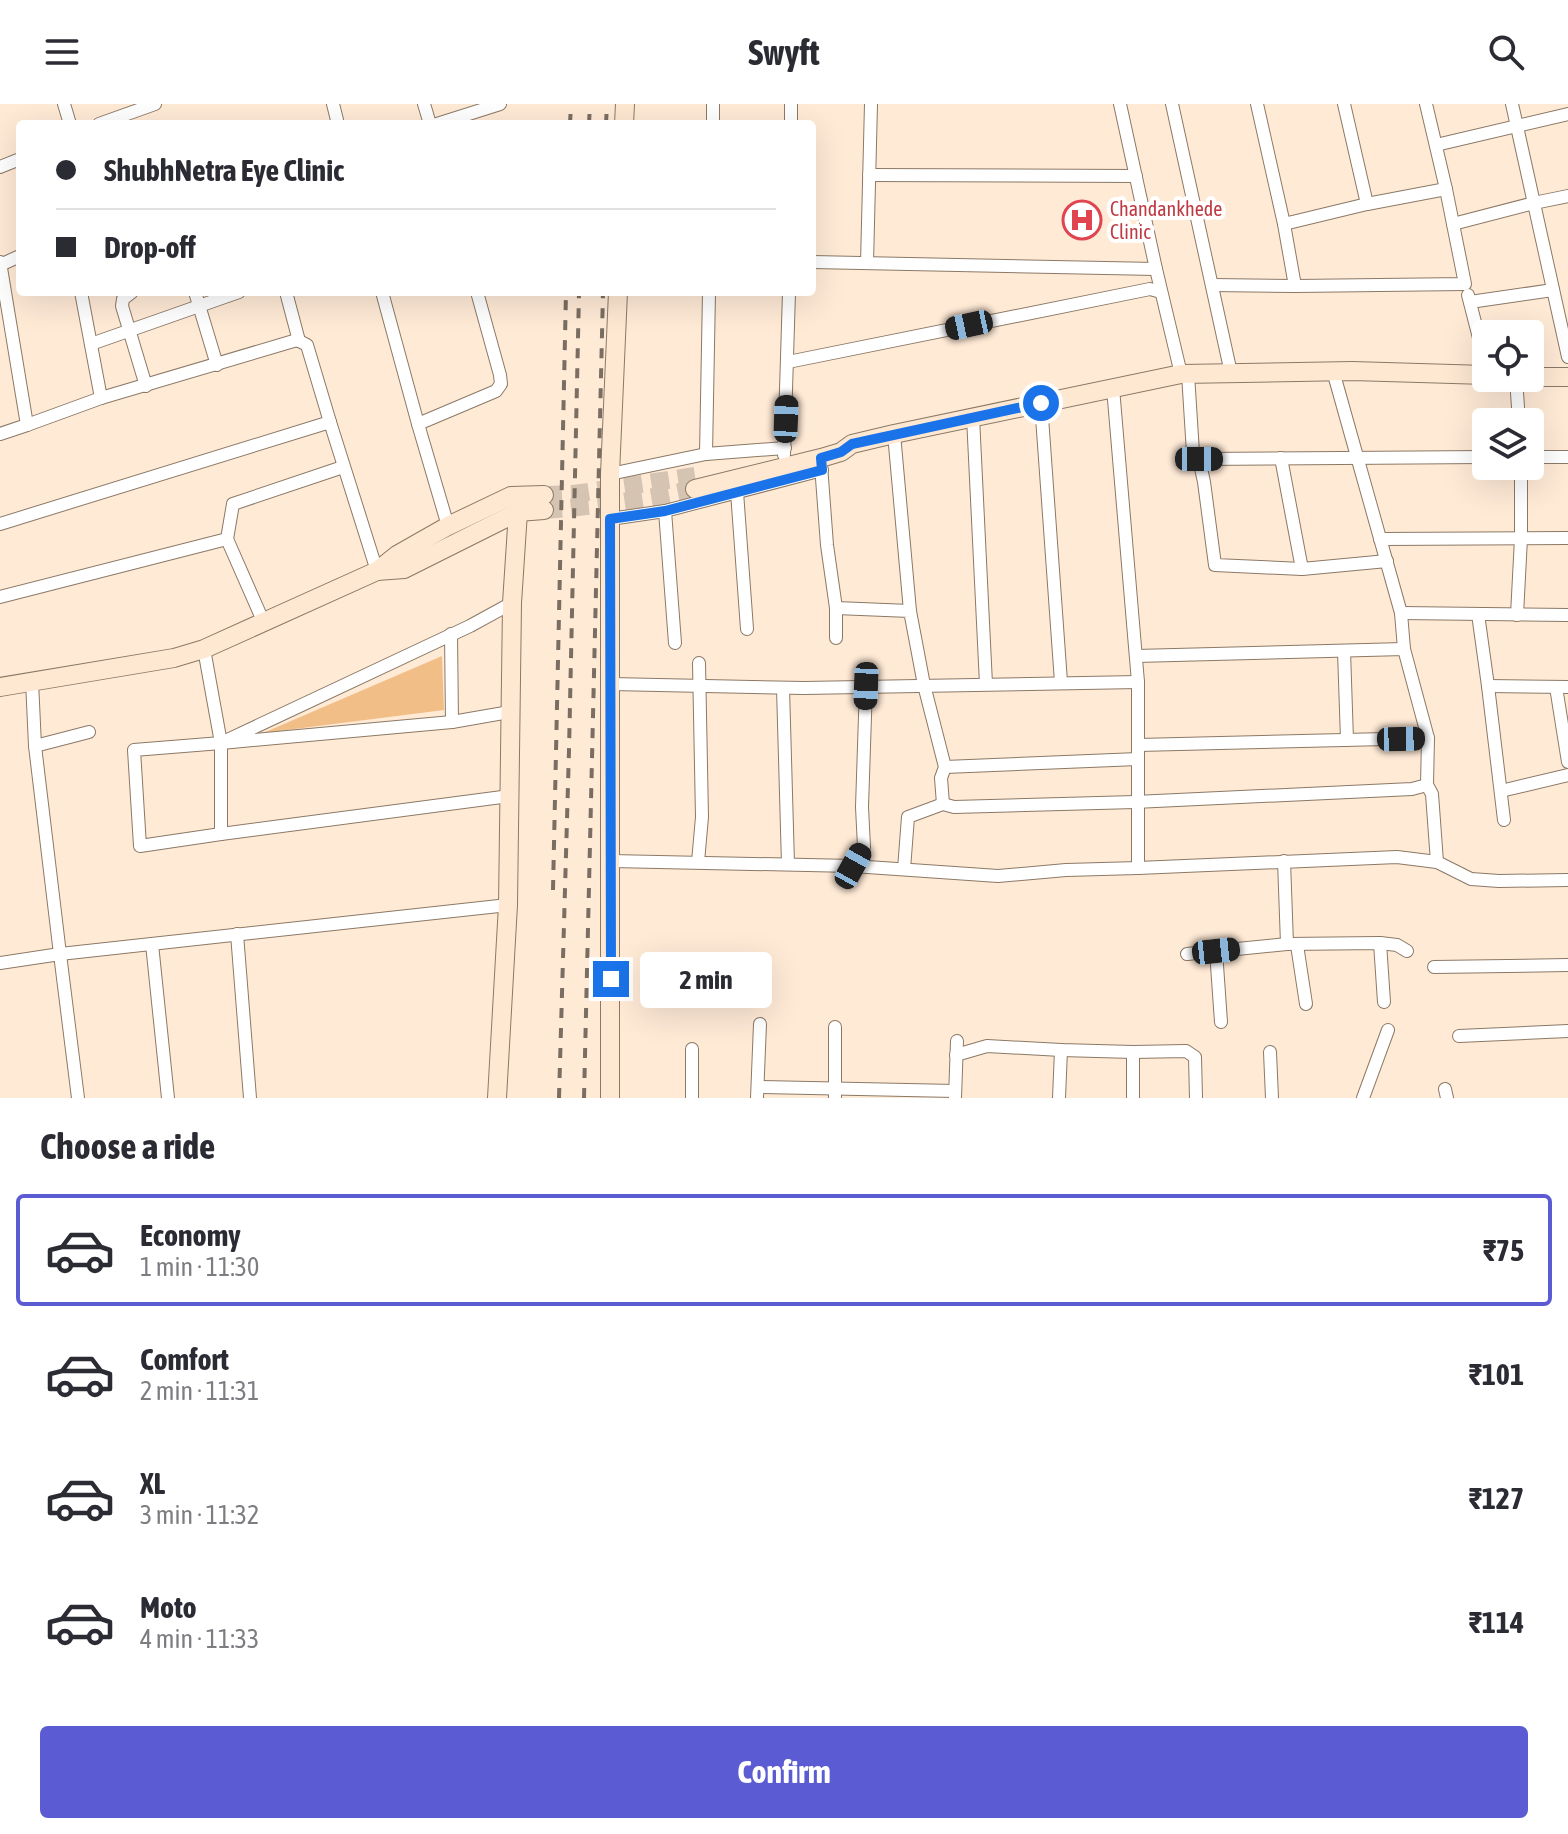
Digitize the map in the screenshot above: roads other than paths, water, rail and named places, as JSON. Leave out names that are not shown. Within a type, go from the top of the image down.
[{"type":"street","points":[[110,120],[155,104]]},
{"type":"street","points":[[450,120],[500,104]]},
{"type":"street","points":[[867,263],[871,104]]},
{"type":"street","points":[[1120,104],[1161,292],[1184,374],[1193,453],[1199,459],[1204,482],[1215,565],[1302,569],[1387,561]]},
{"type":"street","points":[[1172,104],[1231,373]]},
{"type":"street","points":[[1257,104],[1295,286]]},
{"type":"street","points":[[1344,104],[1367,204]]},
{"type":"street","points":[[1426,104],[1475,320]]},
{"type":"street","points":[[1512,104],[1568,357]]},
{"type":"street","points":[[1436,145],[1568,114]]},
{"type":"street","points":[[869,175],[1136,176]]},
{"type":"street","points":[[1284,224],[1446,189]]},
{"type":"street","points":[[1453,224],[1568,196]]},
{"type":"street","points":[[816,262],[1156,269]]},
{"type":"street","points":[[0,264],[27,425]]},
{"type":"street","points":[[1212,285],[1465,284]]},
{"type":"street","points":[[788,362],[1150,289],[1161,292]]},
{"type":"street","points":[[1470,302],[1553,290]]},
{"type":"street","points":[[82,296],[101,398]]},
{"type":"street","points":[[127,296],[122,306],[146,386]]},
{"type":"street","points":[[196,296],[217,365]]},
{"type":"street","points":[[91,344],[222,296]]},
{"type":"street","points":[[287,296],[299,341]]},
{"type":"street","points":[[383,296],[448,526]]},
{"type":"street","points":[[418,424],[496,391],[501,384],[478,296]]},
{"type":"street","points":[[610,1098],[610,474],[618,296]]},
{"type":"street","points":[[706,454],[709,296]]},
{"type":"street","points":[[789,296],[791,454]]},
{"type":"street","points":[[0,434],[101,398],[297,340],[307,345],[377,571]]},
{"type":"street","points":[[1333,371],[1401,613],[1404,649],[1428,738],[1427,785],[1432,794],[1437,862]]},
{"type":"street","points":[[695,482],[838,442],[852,444],[1184,374],[1333,371],[1472,375]]},
{"type":"street","points":[[1544,377],[1568,377]]},
{"type":"street","points":[[1113,388],[1138,682],[1138,868]]},
{"type":"street","points":[[1041,403],[1061,682]]},
{"type":"street","points":[[973,417],[986,684]]},
{"type":"street","points":[[0,524],[330,422]]},
{"type":"street","points":[[894,434],[910,611],[924,685],[945,767],[941,778],[943,804]]},
{"type":"street","points":[[610,519],[665,511],[737,492],[821,464],[852,444]]},
{"type":"street","points":[[610,474],[706,454],[791,454],[821,464]]},
{"type":"street","points":[[1199,459],[1472,457]]},
{"type":"street","points":[[1544,457],[1568,457]]},
{"type":"street","points":[[1281,458],[1302,569]]},
{"type":"street","points":[[821,464],[827,545],[836,608],[836,638]]},
{"type":"street","points":[[264,623],[227,539],[233,504],[343,467]]},
{"type":"street","points":[[1517,615],[1521,480]]},
{"type":"street","points":[[737,492],[747,629]]},
{"type":"street","points":[[0,687],[174,658],[204,649],[377,571],[397,555],[448,526],[511,496],[544,503],[518,512],[404,569],[377,571]]},
{"type":"street","points":[[665,511],[675,643]]},
{"type":"street","points":[[497,1098],[508,905],[512,603],[518,512]]},
{"type":"street","points":[[1380,539],[1568,538]]},
{"type":"street","points":[[0,597],[227,539]]},
{"type":"street","points":[[221,743],[512,603]]},
{"type":"street","points":[[836,608],[910,611]]},
{"type":"street","points":[[1401,613],[1568,615]]},
{"type":"street","points":[[1478,614],[1504,820]]},
{"type":"street","points":[[451,634],[452,722]]},
{"type":"street","points":[[204,649],[221,743],[221,834]]},
{"type":"street","points":[[1136,656],[1404,649]]},
{"type":"street","points":[[1344,651],[1347,740]]},
{"type":"street","points":[[698,862],[702,817],[699,663]]},
{"type":"street","points":[[32,681],[35,746],[78,1098]]},
{"type":"street","points":[[611,684],[783,688],[1138,682]]},
{"type":"street","points":[[853,866],[864,847],[862,807],[866,686]]},
{"type":"street","points":[[1488,686],[1562,687],[1568,762]]},
{"type":"street","points":[[783,688],[788,864]]},
{"type":"street","points":[[510,712],[452,722],[134,750],[140,846],[510,796]]},
{"type":"street","points":[[35,746],[89,732]]},
{"type":"street","points":[[1138,745],[1428,738]]},
{"type":"street","points":[[945,767],[1138,759]]},
{"type":"street","points":[[1501,791],[1568,775]]},
{"type":"street","points":[[904,869],[908,817],[943,804],[954,807],[1138,801],[1412,789],[1427,785]]},
{"type":"street","points":[[611,861],[853,866],[998,876],[1066,870],[1397,857],[1437,862],[1471,879],[1568,880]]},
{"type":"street","points":[[1284,861],[1292,944],[1306,1004]]},
{"type":"street","points":[[0,963],[508,905]]},
{"type":"street","points":[[237,934],[250,1098]]},
{"type":"street","points":[[1380,943],[1384,1002]]},
{"type":"street","points":[[1187,954],[1292,944],[1380,943],[1397,945],[1407,951]]},
{"type":"street","points":[[152,944],[168,1098]]},
{"type":"street","points":[[1216,951],[1221,1022]]},
{"type":"street","points":[[1434,967],[1568,965]]},
{"type":"street","points":[[760,1024],[758,1092],[955,1095],[957,1048],[987,1046],[1186,1051],[1195,1057],[1196,1098]]},
{"type":"street","points":[[834,1093],[835,1027]]},
{"type":"street","points":[[1363,1098],[1388,1030]]},
{"type":"street","points":[[1459,1036],[1568,1031]]},
{"type":"street","points":[[692,1049],[692,1098]]},
{"type":"street","points":[[1059,1098],[1061,1050]]},
{"type":"street","points":[[1133,1052],[1133,1098]]},
{"type":"street","points":[[1270,1052],[1272,1098]]},
{"type":"tunnel","points":[[544,495],[574,494],[695,476]]},
{"type":"tunnel","points":[[544,510],[620,502],[695,489]]},
{"type":"railway","points":[[570,120],[571,104]]},
{"type":"railway","points":[[589,120],[590,104]]},
{"type":"railway","points":[[606,120],[607,104]]},
{"type":"railway","points":[[553,890],[566,296]]},
{"type":"railway","points":[[559,1098],[579,296]]},
{"type":"railway","points":[[584,1098],[603,296]]},
{"type":"place","name":"Chandankhede Clinic","points":[[1082,220]]}]
